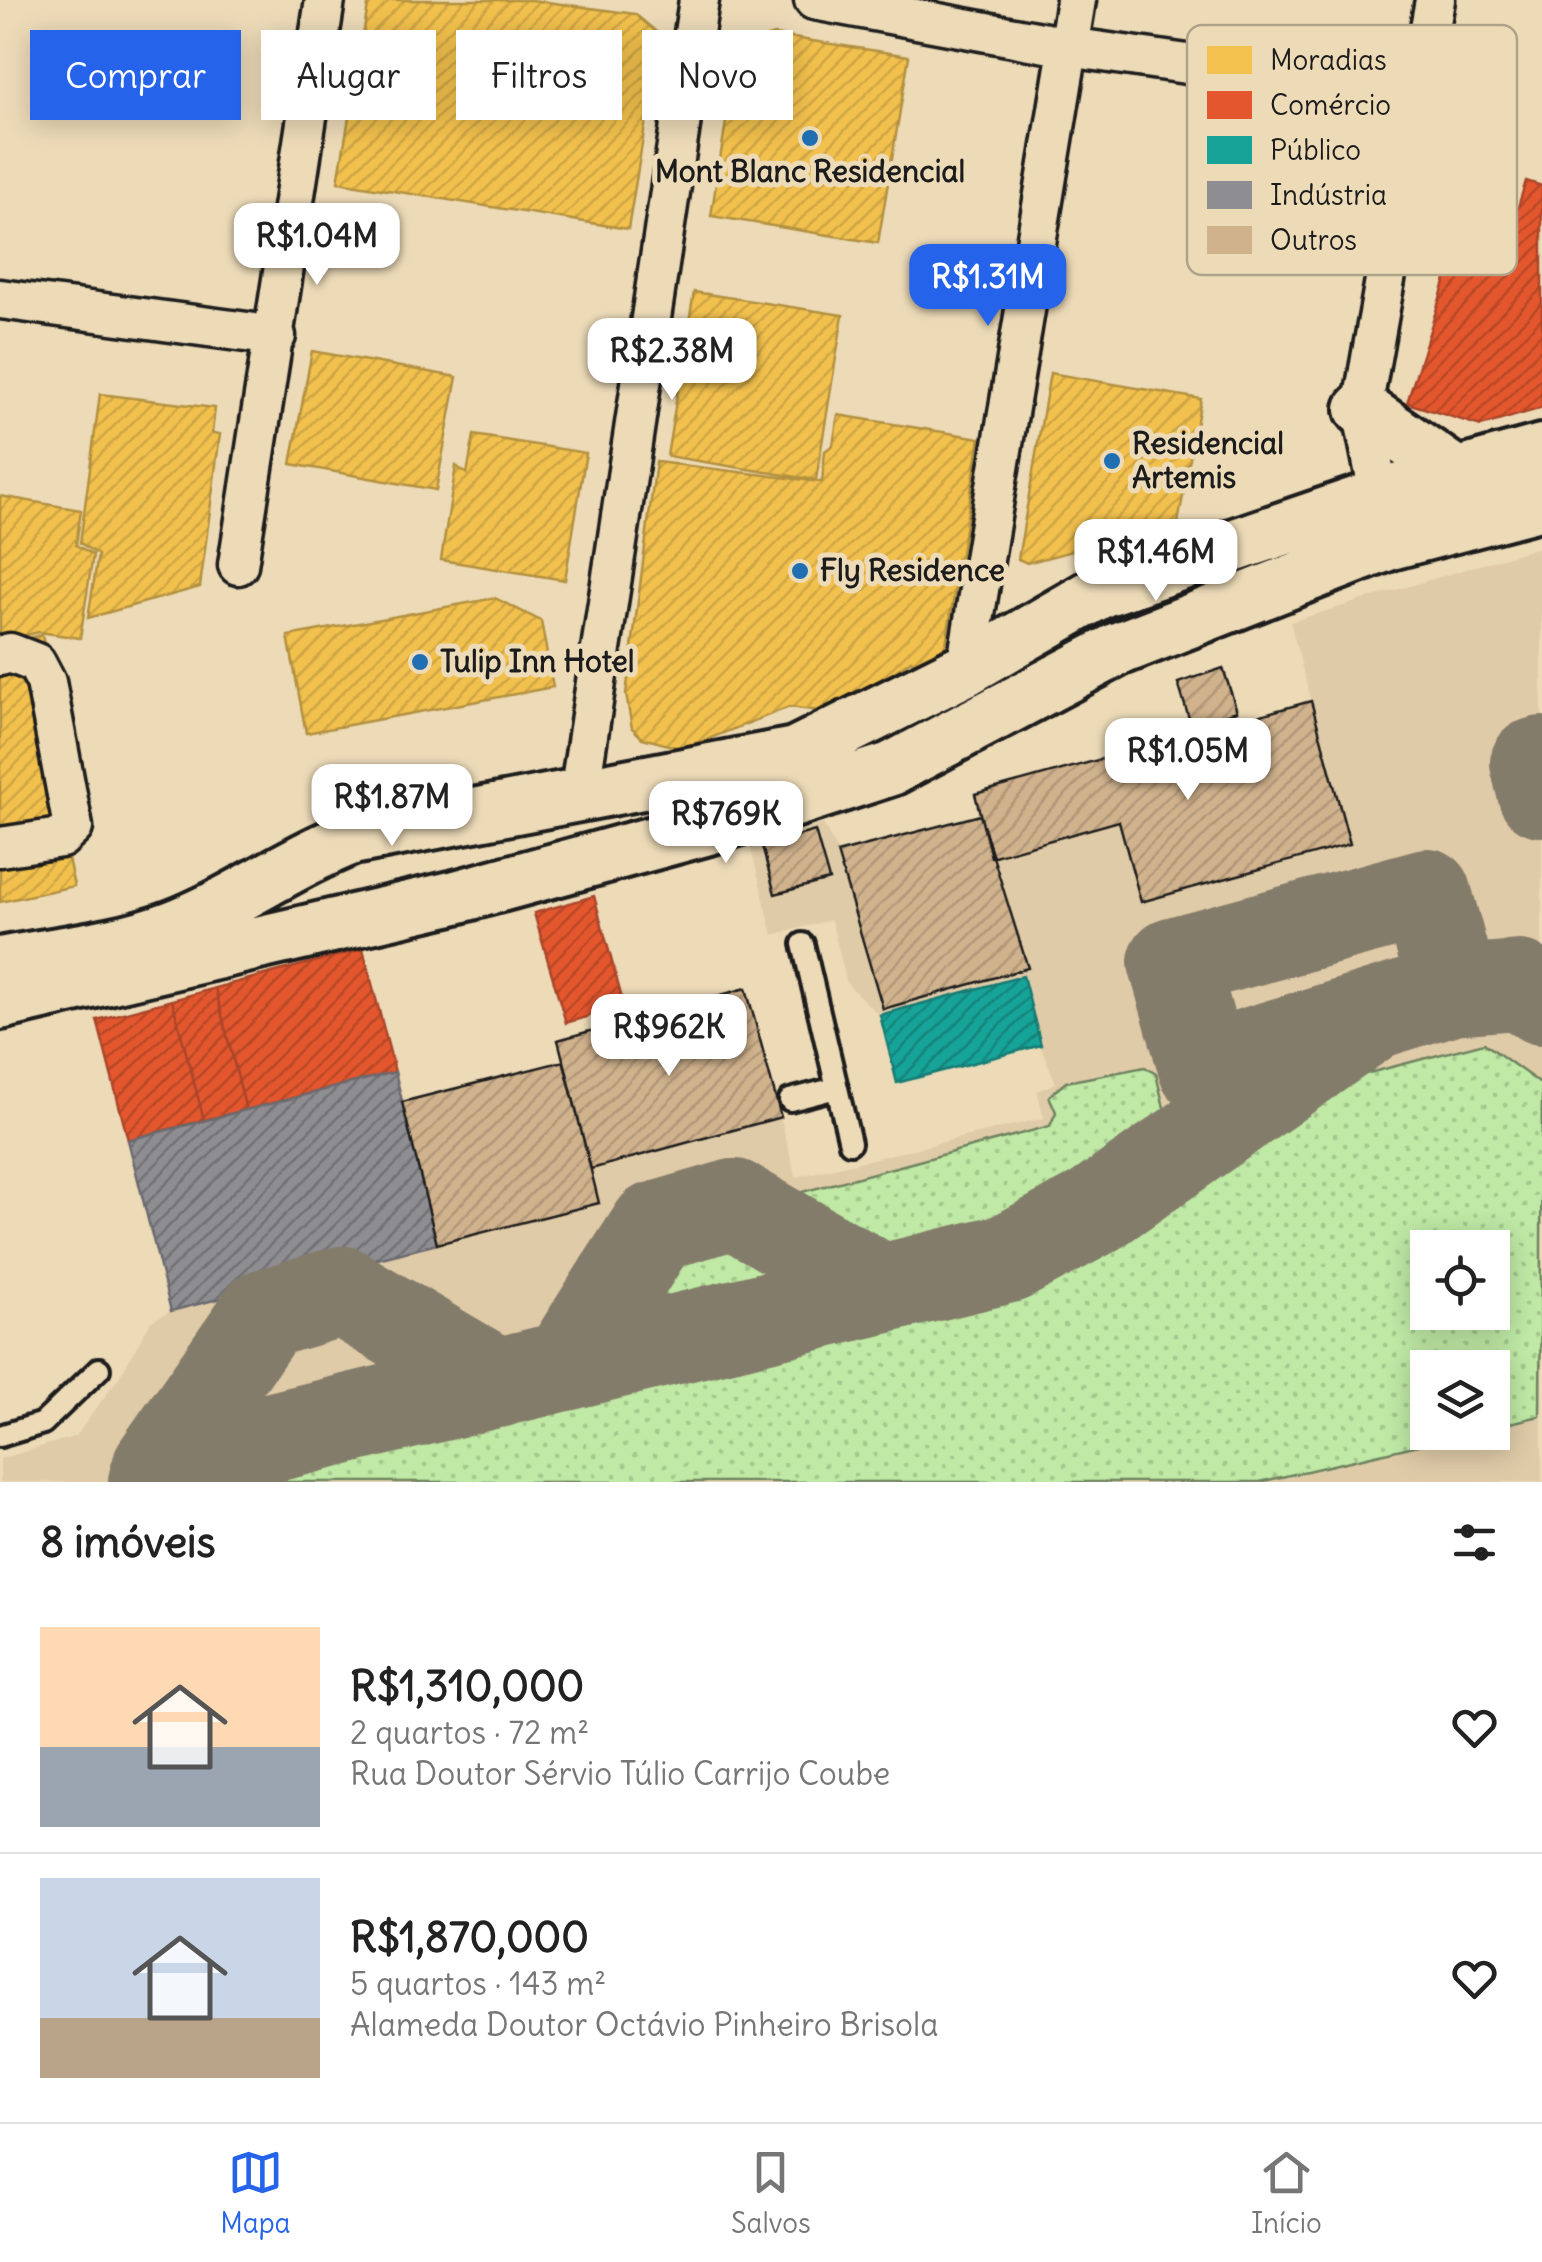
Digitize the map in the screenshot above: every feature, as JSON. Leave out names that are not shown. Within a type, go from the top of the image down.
[{"type":"street","points":[[238,565],[325,0]]},
{"type":"street","points":[[579,795],[698,0]]},
{"type":"street","points":[[814,0],[1068,47],[1187,64]]},
{"type":"street","points":[[966,669],[1076,0]]},
{"type":"street","points":[[1431,25],[1435,0]]},
{"type":"street","points":[[1384,519],[1362,409],[1386,275]]},
{"type":"street","points":[[0,299],[276,336]]},
{"type":"street","points":[[1362,409],[1459,476]]},
{"type":"street","points":[[0,1002],[456,897],[712,827],[891,770],[1118,649],[1384,519],[1459,476],[1542,451]]},
{"type":"street","points":[[0,964],[143,938],[178,925],[320,850],[352,838],[795,754],[966,669],[1102,592],[1384,519],[1542,502]]},
{"type":"street","points":[[1102,592],[1116,615],[1118,649]]},
{"type":"street","points":[[0,656],[10,653],[36,662],[46,682],[73,827],[60,838],[0,847]]},
{"type":"street","points":[[456,897],[434,864],[433,841],[461,818]]},
{"type":"lane","points":[[803,944],[850,1143]]},
{"type":"lane","points":[[790,1100],[836,1088]]},
{"type":"lane","points":[[0,1436],[43,1422],[99,1369]]},
{"type":"shaded area","points":[[1542,546],[1542,1482],[0,1482],[0,1459],[76,1436],[121,1374],[151,1321],[171,1311],[128,1140],[395,1072],[402,1101],[563,1061],[558,1040],[746,988],[796,1177],[1044,1118],[1037,1091],[1056,1083],[1040,1045],[897,1083],[880,1016],[847,984],[831,920],[773,935],[750,845],[823,824],[838,853],[980,816],[975,794],[1311,702],[1290,622]]},
{"type":"green space","points":[[1484,1043],[1542,1085],[1540,1416],[1510,1423],[1510,1350],[1410,1350],[1410,1447],[1260,1482],[247,1482],[252,1459],[1037,1277],[1323,1085]]},
{"type":"green space","points":[[1145,1067],[1156,1074],[1169,1129],[1161,1142],[1081,1200],[1025,1233],[905,1269],[885,1268],[789,1218],[793,1203],[802,1192],[1050,1126],[1056,1112],[1049,1096],[1066,1082]]},
{"type":"green space","points":[[712,1217],[723,1219],[822,1285],[819,1294],[610,1338],[605,1328],[661,1238]]},
{"type":"building: Moradias","points":[[369,0],[532,0],[635,14],[654,30],[642,30],[642,120],[646,120],[628,229],[338,182],[349,120],[436,120],[436,30],[364,30]]},
{"type":"building: Moradias","name":"Mont Blanc Residencial","points":[[793,38],[909,56],[878,243],[711,216],[726,120],[793,120]]},
{"type":"building: Moradias","points":[[694,292],[843,315],[816,480],[667,456]]},
{"type":"building: Moradias","points":[[312,351],[457,377],[436,490],[291,464]]},
{"type":"building: Moradias","name":"Residencial Artemis","points":[[1050,373],[1201,399],[1178,523],[1027,563],[1018,559]]},
{"type":"building: Moradias","points":[[100,394],[215,408],[212,433],[220,434],[200,587],[88,618],[98,555],[80,543]]},
{"type":"building: Moradias","name":"Fly Residence","points":[[838,415],[980,438],[943,662],[919,670],[911,660],[893,673],[889,701],[851,715],[789,707],[683,749],[642,738],[632,728],[626,694],[656,462],[822,482],[825,451],[833,445]]},
{"type":"building: Moradias","points":[[474,435],[586,453],[565,580],[441,560],[456,466],[467,474]]},
{"type":"building: Moradias","points":[[0,496],[81,510],[76,545],[93,555],[80,638],[39,632],[0,641]]},
{"type":"building: Moradias","name":"Tulip Inn Hotel","points":[[495,598],[541,621],[553,687],[306,733],[288,636]]},
{"type":"building: Moradias","points":[[42,635],[79,807],[58,812],[74,886],[0,902],[0,644]]},
{"type":"building: Comércio","points":[[1526,181],[1542,186],[1542,408],[1481,426],[1407,403],[1447,275],[1517,275],[1517,210]]},
{"type":"building: Comércio","points":[[594,896],[624,1006],[566,1023],[534,913]]},
{"type":"building: Comércio","points":[[363,949],[395,1072],[246,1110],[215,988]]},
{"type":"building: Comércio","points":[[215,988],[246,1110],[204,1120],[172,1000]]},
{"type":"building: Comércio","points":[[172,1000],[204,1120],[128,1140],[97,1020]]},
{"type":"building: Público","points":[[1023,976],[1041,1045],[897,1083],[880,1015]]},
{"type":"building: Indústria","points":[[395,1072],[437,1244],[171,1311],[128,1140]]},
{"type":"building: Outros","points":[[1223,668],[1237,711],[1191,725],[1178,683]]},
{"type":"building: Outros","points":[[1311,701],[1350,844],[1141,902],[1119,821],[991,857],[975,794]]},
{"type":"building: Outros","points":[[980,815],[1028,968],[883,1009],[837,853]]},
{"type":"building: Outros","points":[[815,831],[829,880],[775,894],[762,846]]},
{"type":"building: Outros","points":[[746,988],[781,1117],[591,1169],[558,1040]]},
{"type":"building: Outros","points":[[564,1061],[599,1203],[437,1244],[402,1102]]},
{"type":"taxiway","points":[[1542,761],[1535,763],[1542,792]]},
{"type":"taxiway","points":[[1427,893],[1453,990],[1203,1067],[1173,962],[1427,893]]},
{"type":"taxiway","points":[[1453,990],[1519,985],[1542,1000]]},
{"type":"taxiway","points":[[153,1482],[158,1465],[1009,1258],[1094,1212],[1375,1014]]},
{"type":"taxiway","points":[[566,1366],[655,1227],[734,1204],[882,1289]]},
{"type":"taxiway","points":[[158,1465],[264,1314],[342,1291],[498,1383]]},
{"type":"place","name":"Mont Blanc Residencial","points":[[810,138]]},
{"type":"place","name":"Residencial Artemis","points":[[1112,461]]},
{"type":"place","name":"Fly Residence","points":[[800,571]]},
{"type":"place","name":"Tulip Inn Hotel","points":[[420,662]]}]
